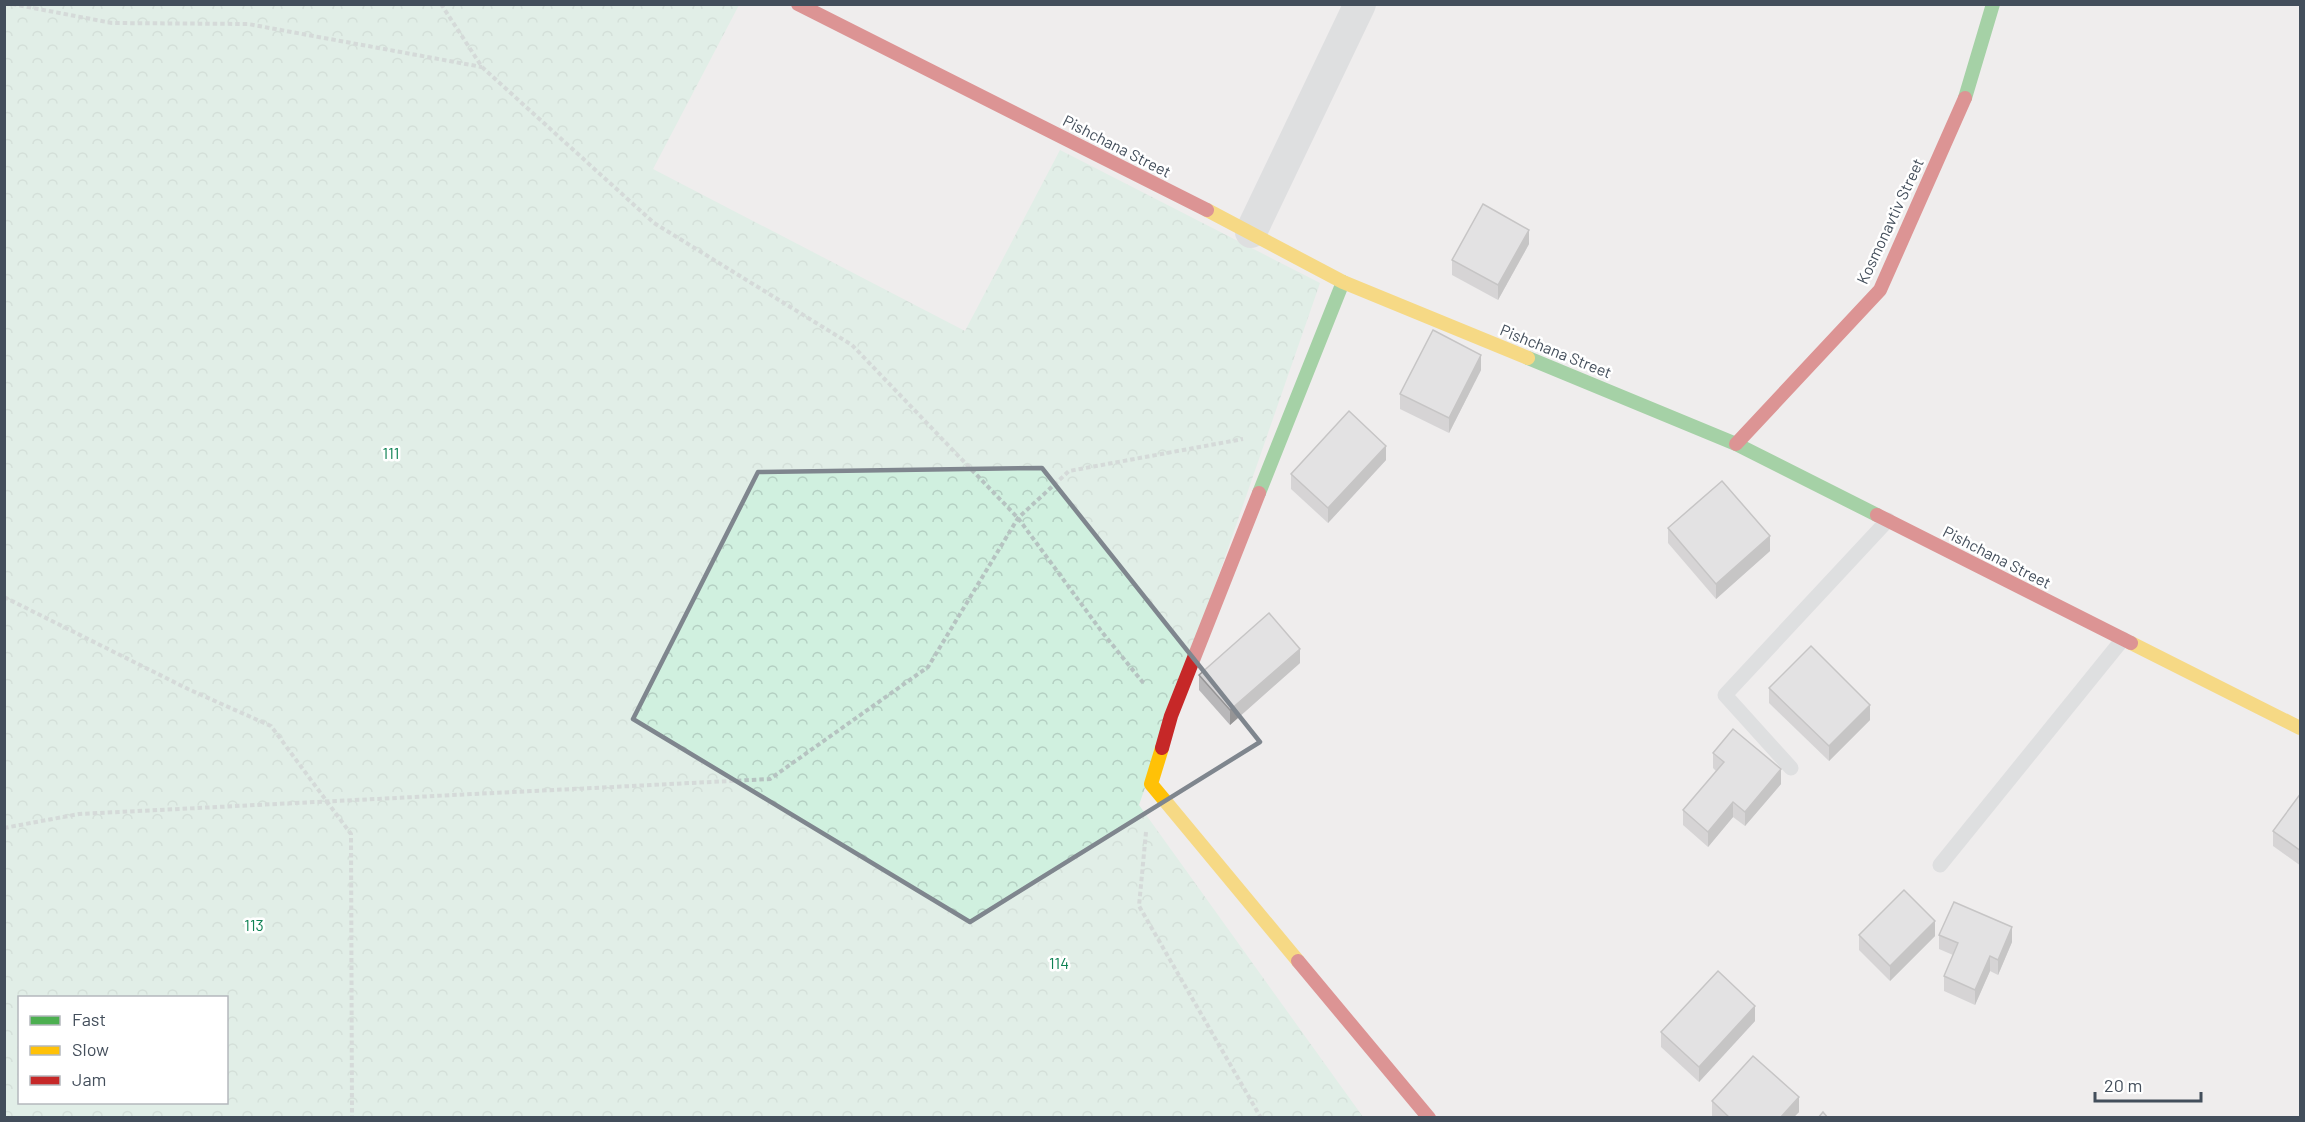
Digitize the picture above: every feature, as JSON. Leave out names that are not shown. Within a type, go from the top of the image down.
[{"type":"street","name":"Pishchana Street","points":[[798,4],[1251,232],[1343,282],[1736,444],[2301,728]]},
{"type":"street","points":[[1251,232],[1360,4]]},
{"type":"street","name":"Kosmonavtiv Street","points":[[1736,444],[1880,290],[1968,90],[1993,4]]},
{"type":"street","points":[[1343,282],[1170,716],[1151,784],[1429,1118]]},
{"type":"lane","points":[[1791,768],[1725,695],[1888,520]]},
{"type":"lane","points":[[1940,865],[2124,639]]},
{"type":"path","points":[[12,4],[112,23],[248,24],[482,67]]},
{"type":"path","points":[[441,4],[482,67],[654,223],[852,345],[1018,518],[1102,632],[1170,716]]},
{"type":"path","points":[[4,828],[78,814],[770,779],[928,667],[1018,518],[1069,471],[1244,439]]},
{"type":"path","points":[[4,597],[188,689],[271,726],[351,834],[352,1118]]},
{"type":"path","points":[[1151,784],[1139,906],[1261,1118]]},
{"type":"highlighted area","points":[[1042,468],[1260,742],[970,922],[633,719],[758,472]]},
{"type":"green space","name":"111","points":[[5,5],[739,5],[653,169],[965,331],[1060,150],[1320,283],[1139,805],[1363,1117],[5,1118]]},
{"type":"building","points":[[1483,204],[1529,230],[1498,285],[1452,260]]},
{"type":"building","points":[[1433,330],[1481,355],[1449,418],[1400,394]]},
{"type":"building","points":[[1349,411],[1386,446],[1328,508],[1291,474]]},
{"type":"building","points":[[1722,481],[1770,536],[1716,584],[1668,528]]},
{"type":"building","points":[[1269,613],[1300,649],[1230,710],[1199,675]]},
{"type":"building","points":[[1811,646],[1870,705],[1829,746],[1769,688]]},
{"type":"building","points":[[1733,729],[1781,769],[1745,812],[1733,802],[1708,832],[1683,810],[1724,762],[1713,753]]},
{"type":"building","points":[[2301,793],[2301,851],[2273,831]]},
{"type":"building","points":[[1904,890],[1935,921],[1890,966],[1859,935]]},
{"type":"building","points":[[1954,902],[2012,927],[1998,960],[1990,956],[1975,990],[1944,976],[1958,943],[1939,935]]},
{"type":"building","points":[[1718,971],[1755,1006],[1699,1067],[1661,1032]]},
{"type":"building","points":[[1753,1056],[1799,1097],[1780,1118],[1730,1118],[1712,1101]]},
{"type":"building","points":[[1823,1112],[1828,1118],[1818,1118]]},
{"type":"traffic: fast","points":[[1965,98],[1993,4]]},
{"type":"traffic: fast","points":[[1259,493],[1343,282]]},
{"type":"traffic: fast","points":[[1528,358],[1736,444],[1877,515]]},
{"type":"traffic: slow","points":[[1207,210],[1343,282],[1528,358]]},
{"type":"traffic: slow","points":[[2131,643],[2300,728]]},
{"type":"traffic: slow","points":[[1162,748],[1151,784],[1298,961]]},
{"type":"traffic: jam","points":[[798,4],[1207,210]]},
{"type":"traffic: jam","points":[[1736,444],[1880,290],[1965,98]]},
{"type":"traffic: jam","points":[[1162,748],[1171,716],[1259,493]]},
{"type":"traffic: jam","points":[[1877,515],[2131,643]]},
{"type":"traffic: jam","points":[[1298,961],[1429,1118]]},
{"type":"park label","name":"113","points":[[254,925]]},
{"type":"park label","name":"114","points":[[1059,963]]}]
